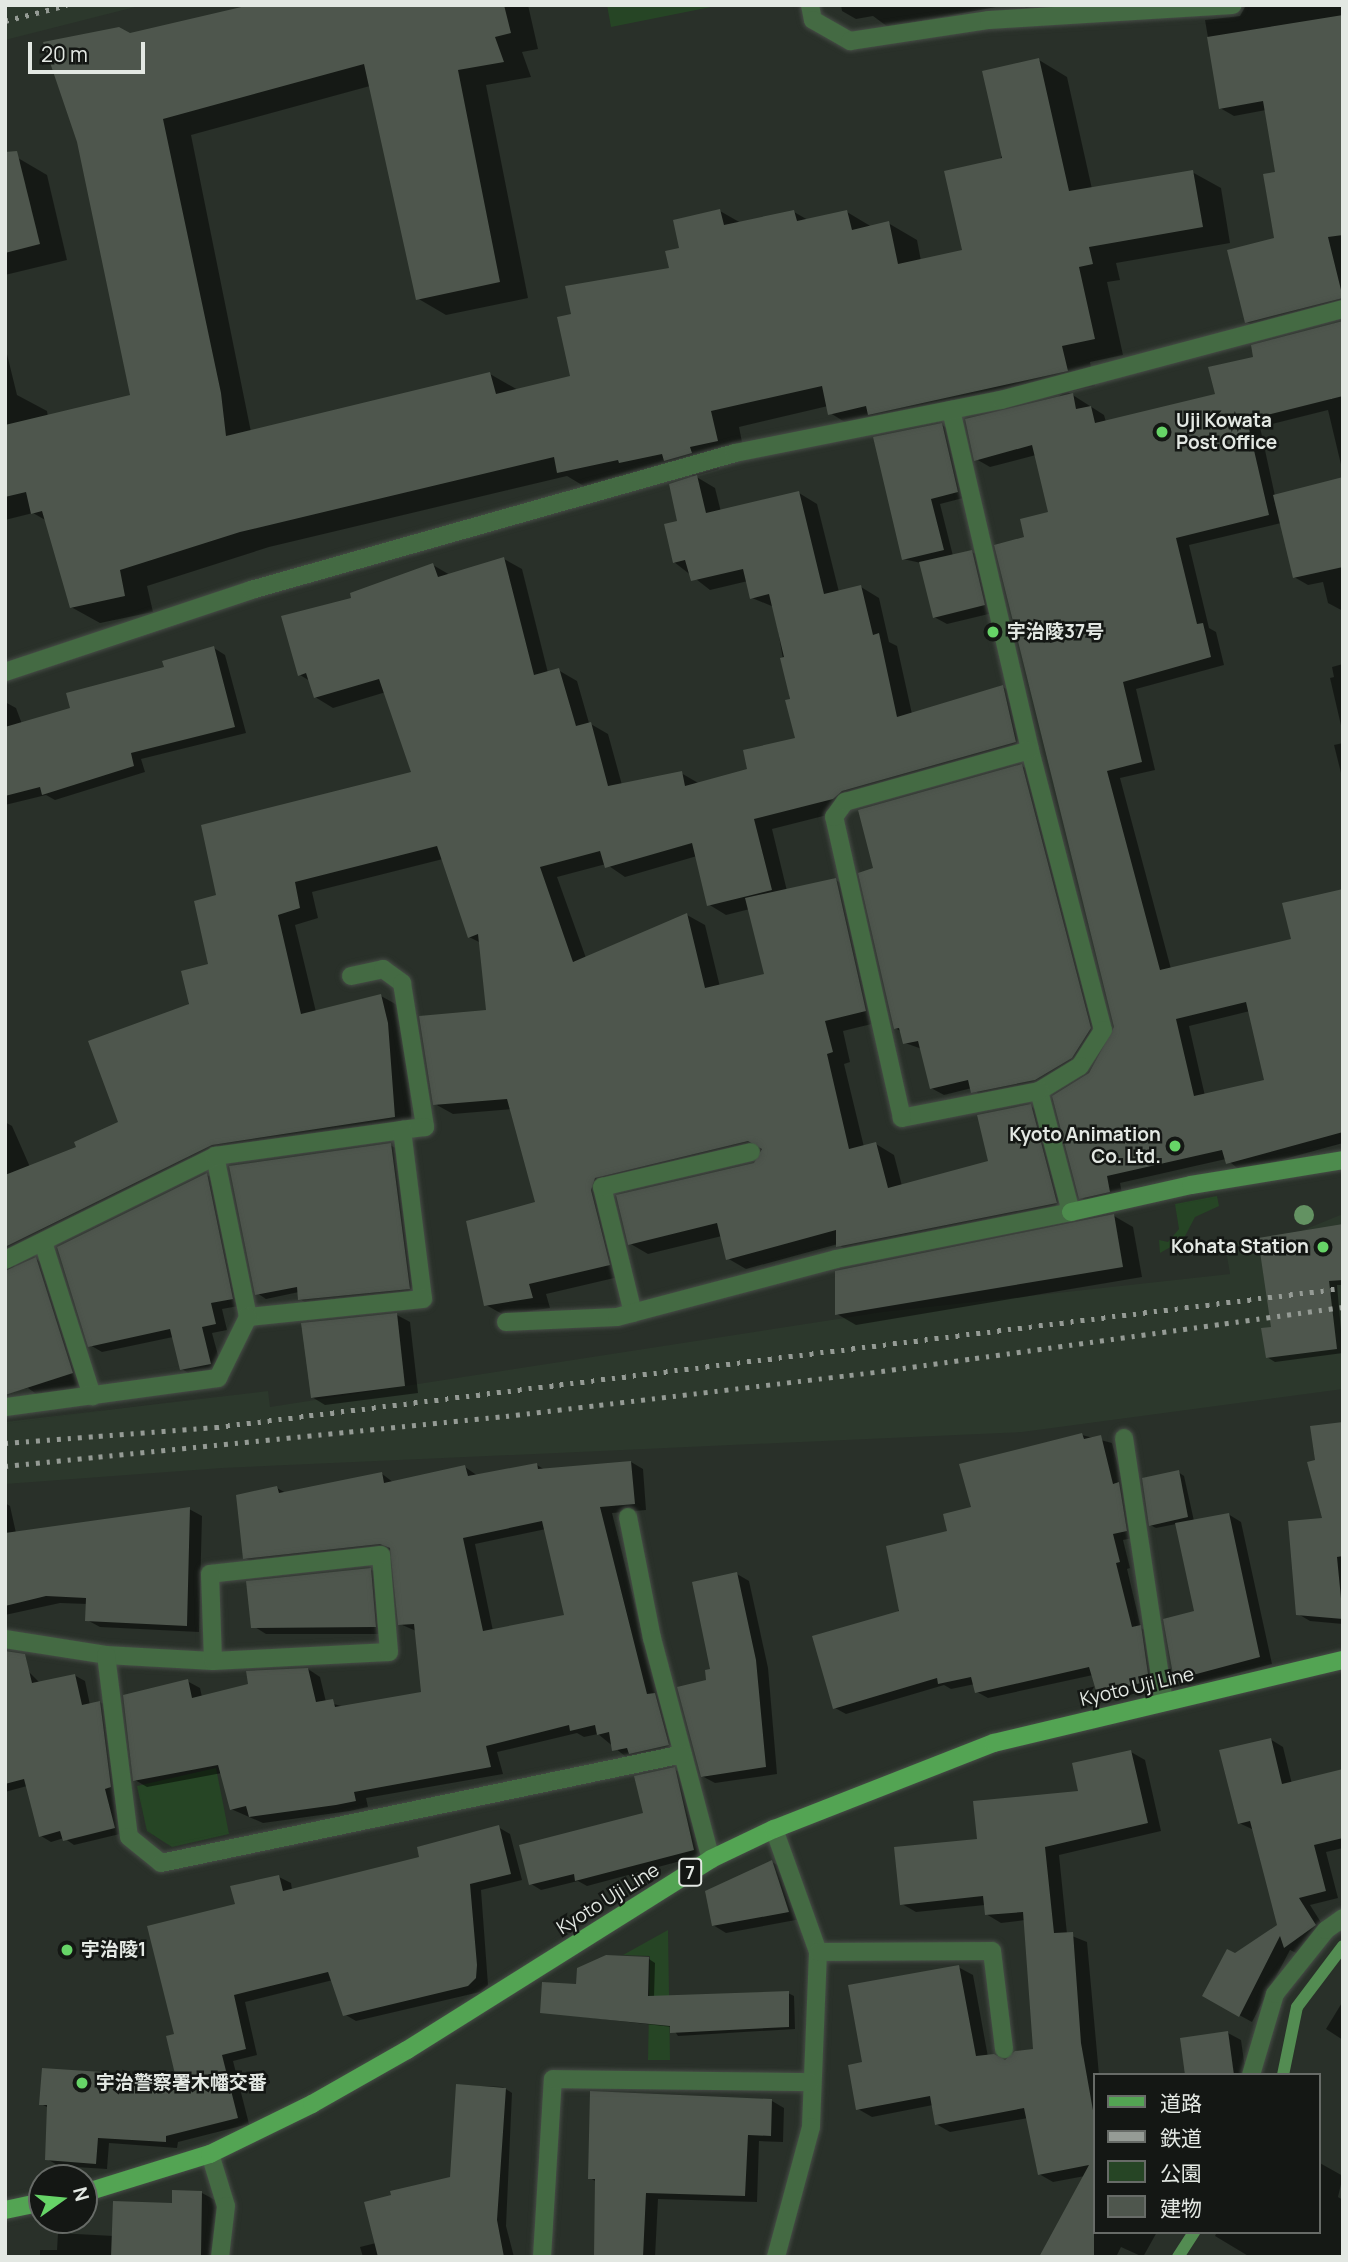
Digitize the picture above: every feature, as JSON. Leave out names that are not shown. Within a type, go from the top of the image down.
[{"type":"main road","points":[[1071,1212],[1191,1185],[1343,1160]]},
{"type":"main road","name":"Kyoto Uji Line","points":[[98,2189],[210,2154],[407,2050],[711,1859],[774,1829],[994,1743],[1343,1660]]},
{"type":"main road","points":[[5,2210],[28,2205]]},
{"type":"street","points":[[810,5],[813,20],[850,41],[989,20],[1233,5]]},
{"type":"street","points":[[5,672],[251,590],[735,453],[951,410],[1343,309]]},
{"type":"street","points":[[951,410],[1030,750],[1103,1030],[1080,1066],[1039,1091],[902,1118],[834,817],[845,802],[1030,750]]},
{"type":"street","points":[[5,1260],[215,1156],[425,1127],[402,983],[383,970],[351,976]]},
{"type":"street","points":[[506,1322],[633,1313],[836,1259],[1071,1212],[1039,1091]]},
{"type":"street","points":[[248,1317],[424,1299],[402,1130]]},
{"type":"street","points":[[633,1313],[602,1187],[751,1152]]},
{"type":"street","points":[[5,1407],[218,1378],[248,1317],[215,1156]]},
{"type":"street","points":[[43,1242],[92,1396]]},
{"type":"street","points":[[1124,1438],[1164,1702]]},
{"type":"street","points":[[628,1517],[652,1638],[711,1859]]},
{"type":"street","points":[[5,1639],[106,1655],[213,1661],[389,1652],[381,1555],[210,1574],[213,1661]]},
{"type":"street","points":[[106,1655],[129,1837],[161,1863],[683,1754]]},
{"type":"street","points":[[774,1829],[818,1952],[810,2082],[811,2127],[776,2257]]},
{"type":"street","points":[[1252,2073],[1275,1994],[1326,1930],[1343,1918]]},
{"type":"street","points":[[818,1952],[992,1951],[1004,2049]]},
{"type":"street","points":[[542,2257],[553,2080],[810,2082]]},
{"type":"street","points":[[210,2154],[226,2206],[220,2257]]},
{"type":"shaded area","points":[[5,5],[143,5],[5,40]]},
{"type":"shaded area","points":[[1343,1214],[1343,1389],[1022,1432],[222,1468],[5,1484],[5,1422],[268,1391],[270,1407],[883,1312],[1230,1274],[1225,1244],[1301,1231]]},
{"type":"green space","points":[[607,5],[721,5],[611,27]]},
{"type":"green space","points":[[1217,1196],[1219,1206],[1195,1217],[1183,1240],[1160,1253],[1159,1240],[1168,1242],[1179,1229],[1175,1204]]},
{"type":"green space","points":[[216,1768],[229,1834],[172,1847],[147,1831],[137,1786]]},
{"type":"green space","points":[[668,1930],[670,2060],[648,2060],[650,1956],[623,1955]]},
{"type":"building","points":[[250,5],[504,5],[511,33],[495,37],[504,62],[458,70],[500,282],[416,300],[364,64],[163,119],[221,393],[226,436],[490,372],[496,394],[570,376],[557,317],[571,314],[565,286],[669,268],[665,251],[679,248],[673,220],[720,209],[724,225],[794,210],[797,221],[847,210],[852,230],[889,221],[898,264],[962,250],[944,171],[1002,158],[982,71],[1039,58],[1069,191],[1193,170],[1203,227],[1089,247],[1093,264],[1079,267],[1095,339],[1062,346],[1068,371],[868,415],[866,406],[828,415],[822,386],[711,411],[718,441],[690,447],[692,453],[664,461],[662,454],[619,463],[618,460],[557,473],[554,457],[240,532],[120,570],[125,596],[70,608],[42,511],[31,514],[26,492],[5,497],[5,425],[130,395],[77,142],[43,42],[119,27],[130,33]]},
{"type":"building","points":[[1343,15],[1343,235],[1328,237],[1343,298],[1245,323],[1227,250],[1274,238],[1263,174],[1275,172],[1263,101],[1219,109],[1207,37]]},
{"type":"building","points":[[17,151],[40,244],[5,253],[5,152]]},
{"type":"building","points":[[1343,321],[1343,396],[1247,420],[1269,515],[1176,538],[1197,624],[1203,623],[1211,657],[1123,682],[1142,762],[1107,771],[1160,970],[1291,939],[1282,903],[1343,889],[1343,1132],[1226,1164],[1222,1150],[1107,1176],[1110,1192],[1079,1199],[1052,1096],[1089,1073],[1114,1027],[994,545],[1024,537],[1020,519],[1048,512],[1032,445],[974,461],[965,419],[1073,393],[1076,409],[1091,406],[1095,423],[1215,394],[1208,367],[1253,357],[1251,345]],"holes":[[[1246,1002],[1264,1080],[1194,1096],[1176,1019]]]},
{"type":"building","points":[[942,423],[958,492],[931,499],[944,550],[902,560],[873,437]]},
{"type":"building","points":[[697,475],[706,513],[799,491],[824,594],[861,585],[873,635],[879,633],[897,717],[1003,685],[1016,742],[842,791],[833,799],[754,819],[772,890],[707,906],[692,843],[605,868],[600,851],[540,867],[573,962],[687,913],[705,988],[764,974],[745,898],[836,878],[866,1011],[825,1021],[833,1052],[827,1054],[849,1149],[876,1142],[888,1188],[988,1161],[977,1115],[1031,1104],[1057,1203],[836,1247],[836,1230],[726,1260],[717,1223],[628,1245],[616,1195],[754,1163],[762,1149],[748,1141],[595,1178],[591,1190],[610,1265],[529,1284],[533,1298],[484,1306],[466,1221],[535,1202],[507,1099],[433,1105],[419,1016],[486,1010],[478,934],[468,938],[437,846],[295,882],[300,908],[278,915],[301,1014],[381,994],[388,1023],[395,1117],[212,1145],[5,1247],[5,1175],[76,1147],[74,1142],[118,1122],[88,1041],[189,1004],[181,971],[208,964],[194,901],[216,895],[201,825],[411,772],[379,679],[314,698],[306,673],[298,676],[281,616],[351,598],[350,593],[433,563],[438,577],[504,557],[534,675],[559,668],[576,726],[591,722],[608,786],[682,771],[685,786],[747,769],[743,750],[795,738],[785,700],[790,699],[780,658],[784,657],[769,594],[750,599],[743,569],[691,581],[685,560],[673,563],[664,524],[677,521],[669,484]]},
{"type":"building","points":[[1343,477],[1343,567],[1293,578],[1273,495]]},
{"type":"building","points":[[972,550],[985,605],[933,618],[919,562]]},
{"type":"building","points":[[214,646],[235,727],[131,753],[134,766],[42,795],[40,787],[5,796],[5,727],[70,708],[66,693],[164,667],[162,661]]},
{"type":"building","points":[[1022,764],[1091,1028],[1072,1058],[1035,1080],[971,1093],[968,1080],[930,1089],[918,1041],[903,1044],[899,1028],[894,1029],[858,873],[873,868],[858,810]]},
{"type":"building","points":[[391,1143],[410,1289],[298,1300],[297,1287],[255,1295],[229,1166]]},
{"type":"building","points":[[207,1173],[233,1299],[211,1303],[216,1324],[202,1327],[211,1364],[180,1370],[170,1329],[88,1347],[57,1247]]},
{"type":"building","points":[[1114,1214],[1123,1267],[835,1315],[835,1271]]},
{"type":"building","points":[[1343,1224],[1343,1280],[1329,1281],[1337,1349],[1266,1358],[1261,1328],[1271,1327],[1258,1238]]},
{"type":"building","points":[[36,1257],[73,1373],[5,1395],[5,1271]]},
{"type":"building","points":[[397,1313],[405,1386],[311,1398],[301,1323]]},
{"type":"building","points":[[1343,1422],[1343,1556],[1337,1557],[1343,1619],[1296,1615],[1288,1521],[1322,1518],[1307,1462],[1315,1460],[1310,1426]]},
{"type":"building","points":[[1082,1433],[1084,1439],[1101,1435],[1113,1484],[1119,1482],[1127,1531],[1113,1534],[1120,1562],[1116,1563],[1132,1627],[1141,1625],[1149,1681],[1097,1694],[1089,1667],[975,1693],[971,1677],[938,1684],[937,1678],[833,1709],[812,1636],[899,1611],[886,1546],[947,1531],[943,1514],[971,1507],[959,1464]]},
{"type":"building","points":[[631,1461],[635,1504],[600,1507],[647,1694],[655,1693],[669,1745],[629,1754],[627,1748],[612,1751],[609,1732],[597,1735],[595,1725],[570,1731],[569,1725],[486,1746],[491,1767],[354,1792],[356,1801],[249,1817],[246,1806],[230,1810],[218,1765],[133,1781],[123,1695],[188,1679],[192,1698],[248,1684],[246,1671],[308,1668],[316,1702],[333,1699],[335,1707],[421,1692],[414,1624],[398,1625],[390,1548],[380,1544],[243,1559],[236,1495],[277,1486],[279,1493],[382,1472],[384,1483],[465,1465],[468,1476],[537,1463],[538,1469]],"holes":[[[542,1521],[564,1615],[483,1631],[463,1538]]]},
{"type":"building","points":[[1179,1470],[1188,1517],[1149,1526],[1142,1478]]},
{"type":"building","points":[[190,1507],[187,1626],[85,1621],[86,1598],[46,1596],[5,1606],[5,1533]]},
{"type":"building","points":[[1229,1513],[1260,1657],[1174,1680],[1163,1619],[1194,1611],[1175,1523]]},
{"type":"building","points":[[371,1568],[376,1627],[251,1628],[246,1581]]},
{"type":"building","points":[[737,1572],[756,1660],[766,1767],[701,1777],[677,1687],[706,1680],[705,1670],[710,1669],[692,1582]]},
{"type":"building","points":[[5,1651],[25,1654],[32,1683],[75,1674],[82,1705],[100,1701],[111,1787],[105,1789],[115,1828],[63,1841],[60,1831],[39,1837],[24,1779],[5,1784]]},
{"type":"building","points":[[1271,1738],[1282,1784],[1343,1769],[1343,1838],[1314,1845],[1326,1891],[1299,1898],[1316,1925],[1284,1948],[1280,1936],[1239,2017],[1202,1996],[1227,1949],[1235,1953],[1277,1925],[1250,1821],[1238,1824],[1219,1750]]},
{"type":"building","points":[[1131,1750],[1148,1823],[1045,1847],[1054,1933],[1073,1932],[1081,2043],[1092,2105],[1094,2257],[1039,2257],[1089,2165],[1038,2175],[1024,2108],[935,2125],[930,2096],[856,2110],[848,2065],[862,2062],[848,1985],[959,1965],[976,2056],[994,2054],[1005,2060],[1015,2051],[1033,2049],[1023,1912],[985,1915],[983,1896],[900,1905],[894,1847],[977,1839],[973,1801],[1078,1791],[1072,1763]]},
{"type":"building","points":[[675,1767],[694,1850],[575,1881],[574,1874],[529,1885],[519,1845],[643,1813],[634,1776]]},
{"type":"building","points":[[499,1825],[511,1874],[470,1884],[477,1965],[476,1978],[468,1986],[343,2016],[328,1972],[234,1995],[246,2049],[222,2055],[238,2118],[166,2136],[166,2142],[98,2138],[96,2164],[45,2160],[47,2105],[39,2105],[42,2068],[102,2072],[102,2082],[178,2087],[166,2036],[174,2034],[147,1926],[235,1904],[230,1886],[279,1875],[283,1891],[419,1857],[417,1847]]},
{"type":"building","points":[[772,1860],[789,1912],[712,1926],[705,1891]]},
{"type":"building","points":[[606,1955],[649,1957],[648,1996],[789,1991],[789,2027],[670,2033],[670,2026],[540,2013],[542,1982],[576,1984],[577,1968]]},
{"type":"building","points":[[1228,2031],[1234,2073],[1185,2073],[1180,2038]]},
{"type":"building","points":[[456,2084],[506,2088],[497,2220],[504,2257],[378,2257],[364,2202],[391,2195],[390,2191],[450,2177]]},
{"type":"building","points":[[590,2091],[772,2099],[771,2136],[748,2135],[745,2196],[646,2193],[643,2257],[594,2257],[595,2179],[588,2179]]},
{"type":"building","points":[[172,2190],[202,2191],[201,2257],[111,2257],[113,2201],[172,2203]]},
{"type":"waterway","points":[[1283,2073],[1297,2007],[1343,1946]]},
{"type":"waterway","points":[[1178,2257],[1193,2234]]},
{"type":"railway","points":[[5,21],[67,5]]},
{"type":"railway","points":[[5,1443],[216,1427],[1343,1288]]},
{"type":"railway","points":[[5,1466],[506,1416],[882,1371],[1343,1307]]},
{"type":"place","name":"Uji Kowata Post Office","points":[[1162,432]]},
{"type":"place","name":"宇治陵37号","points":[[993,632]]},
{"type":"place","name":"Kyoto Animation Co. Ltd.","points":[[1175,1146]]},
{"type":"place","name":"Kohata Station","points":[[1323,1247]]},
{"type":"place","name":"宇治陵1","points":[[67,1950]]},
{"type":"place","name":"宇治警察署木幡交番","points":[[82,2083]]}]
